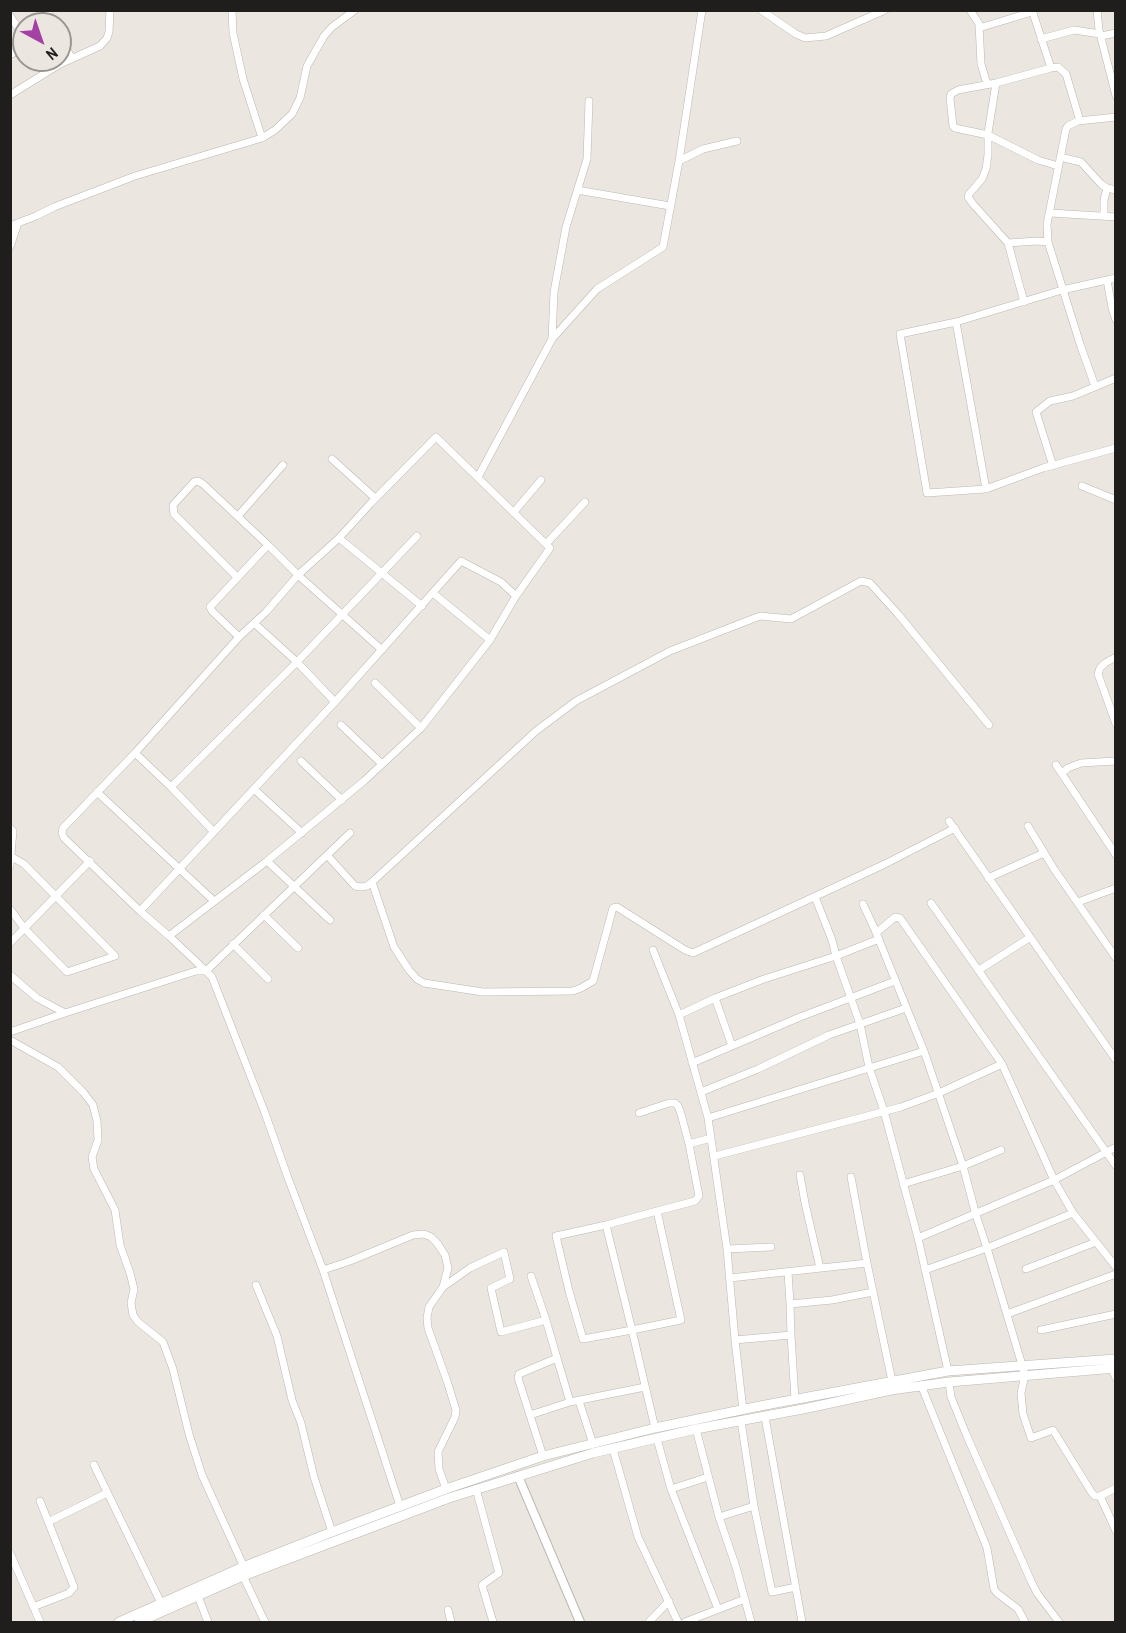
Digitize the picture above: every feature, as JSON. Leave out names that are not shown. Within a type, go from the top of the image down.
[{"type":"main road","points":[[139,1623],[332,1532],[446,1489],[543,1456],[655,1428],[948,1371],[1115,1369]]},
{"type":"main road","points":[[119,1623],[160,1604],[244,1572],[476,1489],[593,1453],[696,1429],[891,1390],[1023,1370]]},
{"type":"street","points":[[72,59],[100,45],[107,38],[110,10]]},
{"type":"street","points":[[232,10],[233,33],[243,79],[262,138]]},
{"type":"street","points":[[10,247],[14,224],[135,176],[262,138],[282,126],[292,114],[300,98],[306,66],[314,52],[332,27],[355,10]]},
{"type":"street","points":[[478,477],[552,339],[597,290],[663,247],[679,161],[702,10]]},
{"type":"street","points":[[761,10],[805,38],[826,36],[885,10]]},
{"type":"street","points":[[970,10],[976,17],[979,28],[981,64],[987,84]]},
{"type":"street","points":[[1097,10],[1097,20],[1116,96]]},
{"type":"street","points":[[979,28],[1032,11],[1051,68]]},
{"type":"street","points":[[1041,39],[1074,30],[1101,35],[1116,33]]},
{"type":"street","points":[[1058,166],[1038,160],[988,135],[955,128],[952,123],[951,94],[958,90],[1058,67],[1066,74],[1080,121]]},
{"type":"street","points":[[10,94],[48,72]]},
{"type":"street","points":[[996,83],[988,135],[986,169],[982,179],[968,198],[1008,243],[1024,302]]},
{"type":"street","points":[[552,339],[554,292],[566,227],[587,159],[589,101]]},
{"type":"street","points":[[1095,386],[1062,290],[1047,231],[1066,129],[1072,123],[1080,121],[1116,117]]},
{"type":"street","points":[[679,161],[703,149],[737,141]]},
{"type":"street","points":[[1060,157],[1081,162],[1101,184],[1116,190]]},
{"type":"street","points":[[1104,216],[1107,188]]},
{"type":"street","points":[[578,190],[670,206]]},
{"type":"street","points":[[1051,213],[1116,217]]},
{"type":"street","points":[[1008,243],[1048,242]]},
{"type":"street","points":[[1116,278],[1062,290],[956,322],[900,334],[927,493],[986,489],[1116,448]]},
{"type":"street","points":[[1107,280],[1116,320]]},
{"type":"street","points":[[956,322],[986,489]]},
{"type":"street","points":[[1053,466],[1036,412],[1050,401],[1073,396],[1116,378]]},
{"type":"street","points":[[169,936],[342,800],[421,728],[490,640],[516,596],[550,548],[436,437],[239,637],[135,753],[63,828],[62,833],[64,838],[140,911],[212,977],[323,1270],[400,1506]]},
{"type":"street","points":[[332,459],[375,498]]},
{"type":"street","points":[[238,516],[283,465]]},
{"type":"street","points":[[514,512],[541,480]]},
{"type":"street","points":[[237,577],[174,514],[173,505],[194,482],[198,481],[203,484],[341,615],[382,650]]},
{"type":"street","points":[[1082,486],[1116,500]]},
{"type":"street","points":[[546,544],[585,502]]},
{"type":"street","points":[[171,787],[297,662],[417,536]]},
{"type":"street","points":[[339,538],[422,606]]},
{"type":"street","points":[[239,637],[210,607],[268,545]]},
{"type":"street","points":[[140,911],[382,650],[461,561],[501,582],[516,596]]},
{"type":"street","points":[[327,855],[355,886],[361,887],[372,882],[536,731],[576,701],[670,651],[760,616],[791,619],[861,581],[870,584],[880,594],[989,725]]},
{"type":"street","points":[[433,593],[490,640]]},
{"type":"street","points":[[254,623],[297,662],[334,702]]},
{"type":"street","points":[[1116,657],[1105,663],[1098,674],[1116,724]]},
{"type":"street","points":[[375,683],[421,728]]},
{"type":"street","points":[[341,725],[382,764]]},
{"type":"street","points":[[135,753],[214,832]]},
{"type":"street","points":[[301,761],[342,800]]},
{"type":"street","points":[[1062,773],[1081,763],[1116,761]]},
{"type":"street","points":[[1056,765],[1116,855]]},
{"type":"street","points":[[254,789],[302,833]]},
{"type":"street","points":[[97,792],[214,901]]},
{"type":"street","points":[[949,821],[1116,1060]]},
{"type":"street","points":[[1028,826],[1116,958]]},
{"type":"street","points":[[10,828],[13,831],[10,866]]},
{"type":"street","points":[[372,882],[394,947],[409,970],[424,983],[483,992],[573,991],[593,981],[613,908],[616,907],[693,953],[885,864],[955,828]]},
{"type":"street","points":[[10,1032],[196,971],[206,971],[350,833]]},
{"type":"street","points":[[988,878],[1044,853]]},
{"type":"street","points":[[10,909],[24,928],[68,972],[115,956],[24,864],[12,857]]},
{"type":"street","points":[[10,943],[90,861]]},
{"type":"street","points":[[267,861],[330,920]]},
{"type":"street","points":[[1078,902],[1116,888]]},
{"type":"street","points":[[815,897],[826,922],[860,1024],[869,1067],[884,1111],[918,1238],[948,1371]]},
{"type":"street","points":[[931,903],[1116,1166]]},
{"type":"street","points":[[862,904],[878,936],[924,1051],[963,1166],[1023,1370],[1021,1394],[1023,1414],[1031,1438],[1053,1430],[1095,1496],[1116,1488]]},
{"type":"street","points":[[264,915],[298,948]]},
{"type":"street","points":[[679,1015],[715,998],[836,956],[878,936],[895,917],[900,918],[1002,1064],[1054,1180],[1074,1213],[1116,1267]]},
{"type":"street","points":[[979,970],[1029,938]]},
{"type":"street","points":[[233,944],[268,979]]},
{"type":"street","points":[[653,950],[679,1015],[708,1118],[727,1249],[743,1410]]},
{"type":"street","points":[[10,975],[37,998],[65,1013]]},
{"type":"street","points":[[692,1063],[800,1017],[895,981]]},
{"type":"street","points":[[715,998],[732,1046]]},
{"type":"street","points":[[701,1092],[758,1069],[829,1035],[906,1008]]},
{"type":"street","points":[[10,1041],[58,1067],[93,1105],[98,1140],[93,1157],[94,1169],[115,1210],[120,1245],[134,1289],[131,1303],[133,1315],[138,1322],[163,1342],[173,1369],[202,1475],[265,1623]]},
{"type":"street","points":[[708,1118],[924,1051]]},
{"type":"street","points":[[715,1156],[902,1107],[1002,1064]]},
{"type":"street","points":[[639,1113],[669,1103],[675,1103],[678,1106],[689,1144],[699,1196],[695,1201],[657,1211],[606,1226],[556,1236],[583,1339],[681,1320],[657,1211]]},
{"type":"street","points":[[689,1144],[711,1138]]},
{"type":"street","points":[[918,1238],[1054,1180],[1116,1147]]},
{"type":"street","points":[[903,1184],[963,1166],[1001,1150]]},
{"type":"street","points":[[800,1175],[820,1268]]},
{"type":"street","points":[[851,1177],[892,1381]]},
{"type":"street","points":[[925,1270],[1074,1213]]},
{"type":"street","points":[[606,1226],[655,1428]]},
{"type":"street","points":[[323,1270],[413,1235],[424,1234],[431,1237],[445,1255],[448,1268],[442,1287],[429,1307],[427,1318],[428,1328],[456,1410],[438,1452],[439,1469],[446,1489]]},
{"type":"street","points":[[1026,1269],[1096,1242]]},
{"type":"street","points":[[727,1249],[771,1247]]},
{"type":"street","points":[[442,1287],[470,1268],[504,1252],[510,1279],[491,1288],[501,1332],[546,1320]]},
{"type":"street","points":[[730,1278],[867,1263]]},
{"type":"street","points":[[788,1272],[795,1400]]},
{"type":"street","points":[[1007,1314],[1116,1274]]},
{"type":"street","points":[[531,1276],[570,1402]]},
{"type":"street","points":[[256,1285],[277,1336],[292,1400],[301,1422],[314,1477],[332,1532]]},
{"type":"street","points":[[790,1304],[832,1300],[873,1292]]},
{"type":"street","points":[[1041,1330],[1116,1314]]},
{"type":"street","points":[[735,1340],[791,1335]]},
{"type":"street","points":[[543,1456],[518,1378],[519,1374],[557,1358]]},
{"type":"street","points":[[949,1382],[954,1406],[1022,1562],[1037,1593],[1059,1623]]},
{"type":"street","points":[[921,1385],[987,1548],[994,1589],[1018,1609],[1025,1623]]},
{"type":"street","points":[[530,1415],[570,1402],[645,1387]]},
{"type":"street","points":[[579,1401],[593,1444]]},
{"type":"street","points":[[765,1417],[802,1623]]},
{"type":"street","points":[[741,1421],[754,1506],[772,1592],[796,1587]]},
{"type":"street","points":[[696,1429],[718,1517],[736,1567],[752,1623]]},
{"type":"street","points":[[657,1439],[671,1489],[718,1609]]},
{"type":"street","points":[[613,1449],[638,1537],[678,1623]]},
{"type":"street","points":[[94,1465],[160,1604]]},
{"type":"street","points":[[518,1476],[580,1623]]},
{"type":"street","points":[[671,1489],[708,1477]]},
{"type":"street","points":[[476,1489],[499,1573],[482,1585],[493,1623]]},
{"type":"street","points":[[48,1522],[107,1493]]},
{"type":"street","points":[[1100,1496],[1116,1532]]},
{"type":"street","points":[[33,1607],[69,1593],[74,1587],[40,1501]]},
{"type":"street","points":[[718,1517],[754,1506]]},
{"type":"street","points":[[10,1553],[40,1623]]},
{"type":"street","points":[[198,1596],[208,1623]]},
{"type":"street","points":[[685,1623],[745,1599]]},
{"type":"street","points":[[649,1623],[669,1601]]},
{"type":"street","points":[[448,1610],[451,1623]]}]
